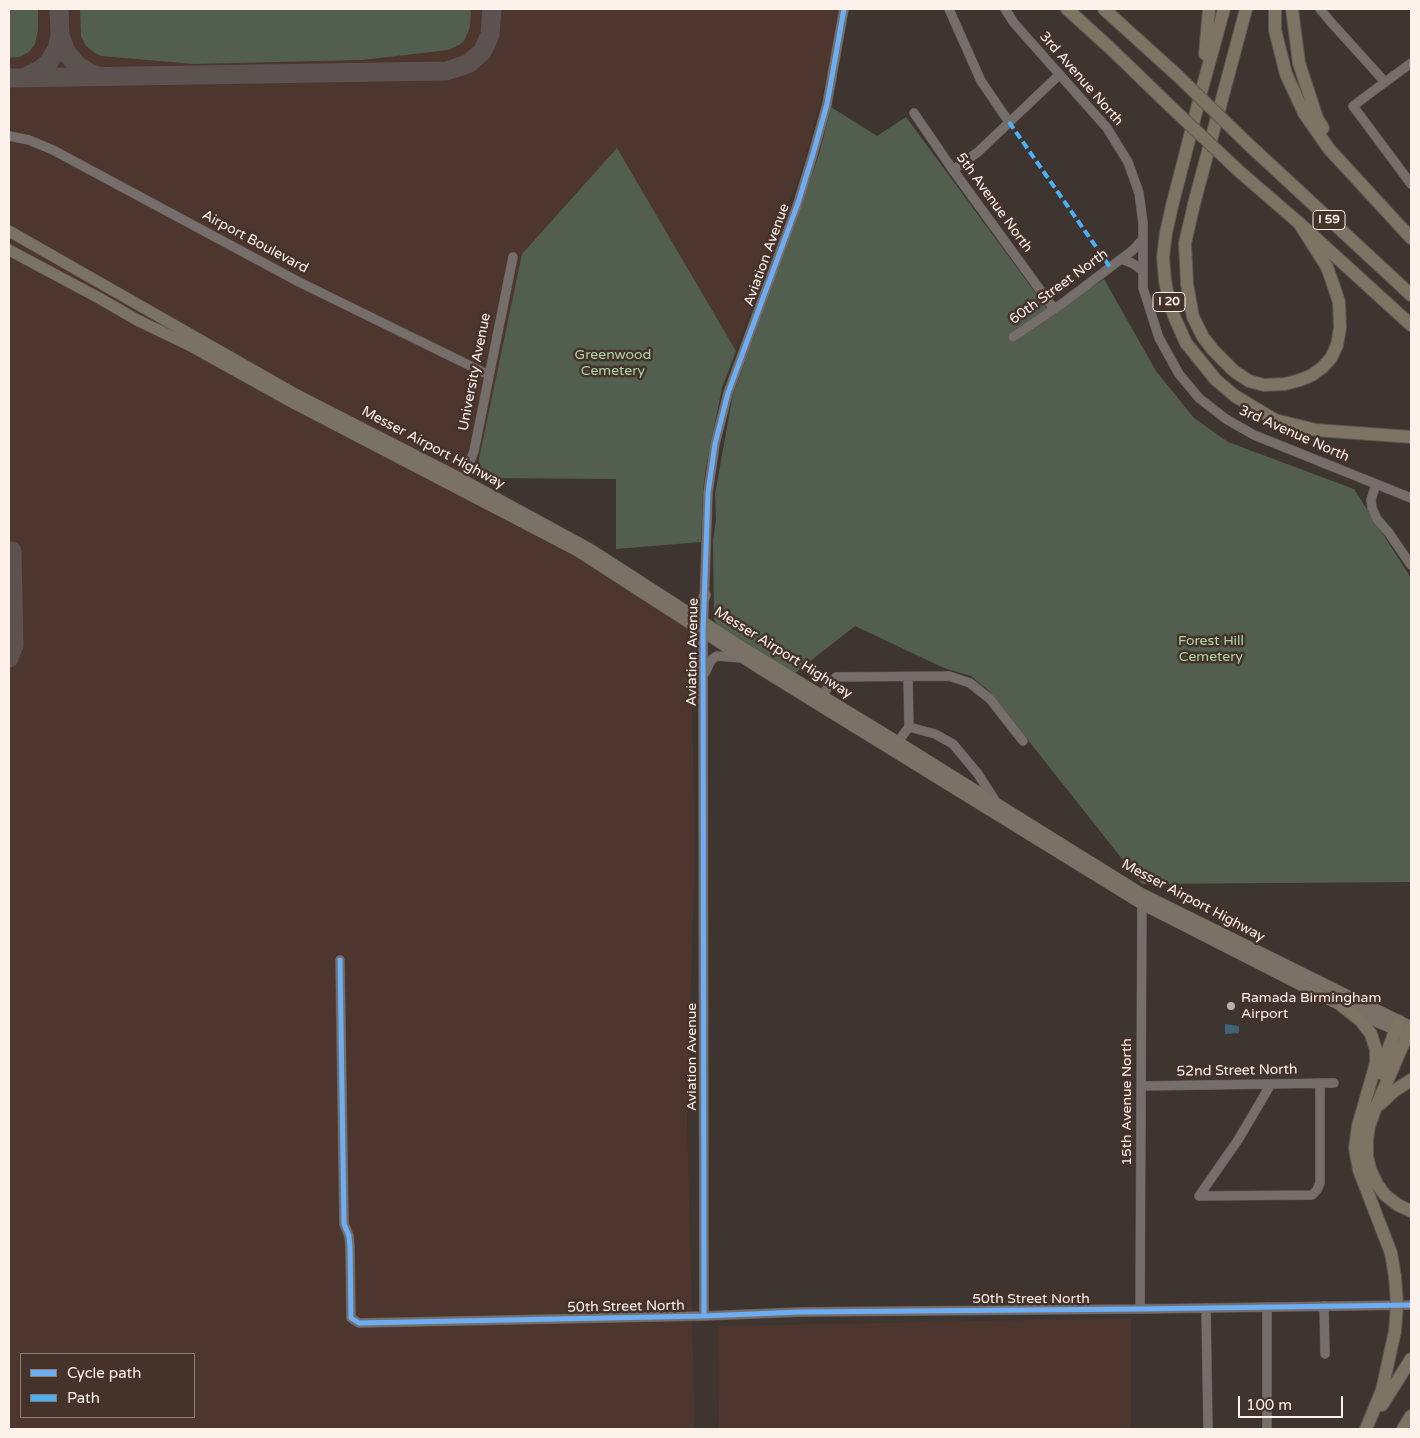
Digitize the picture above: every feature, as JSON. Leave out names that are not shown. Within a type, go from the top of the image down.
[{"type":"highway","name":"I 59","points":[[1067,9],[1240,172],[1411,325]]},
{"type":"highway","name":"I 59","points":[[1104,9],[1411,295]]},
{"type":"highway","points":[[1202,89],[1209,9]]},
{"type":"highway","name":"I 20","points":[[1224,9],[1172,206],[1163,257],[1168,297],[1186,343],[1216,380],[1235,396],[1274,420],[1316,430],[1411,437]]},
{"type":"highway","points":[[1246,9],[1185,242],[1193,317],[1203,337],[1234,371],[1250,381],[1264,385],[1285,384],[1312,375],[1323,367],[1337,345],[1340,328],[1339,302],[1327,267],[1299,223]]},
{"type":"highway","points":[[1274,9],[1275,30],[1286,74],[1304,113],[1329,149],[1411,238]]},
{"type":"highway","points":[[1292,9],[1299,63],[1317,118],[1351,173]]},
{"type":"highway","points":[[1342,1006],[1360,1020],[1371,1034],[1376,1050],[1376,1063],[1358,1126],[1355,1148],[1359,1170],[1391,1253],[1397,1304],[1395,1332],[1382,1390],[1366,1429]]},
{"type":"highway","points":[[1358,1126],[1406,1029]]},
{"type":"highway","points":[[1406,1029],[1369,1126],[1367,1156],[1370,1169],[1385,1195],[1411,1212]]},
{"type":"highway","points":[[1376,1107],[1394,1091],[1411,1080]]},
{"type":"highway","points":[[1366,1429],[1411,1358]]},
{"type":"highway","points":[[1403,1429],[1411,1416]]},
{"type":"highway","points":[[1408,1429],[1411,1425]]},
{"type":"main road","name":"Messer Airport Highway","points":[[9,231],[295,394],[576,550],[703,627],[742,647],[822,695],[895,745],[1142,899],[1342,1006],[1406,1029]]},
{"type":"main road","name":"Messer Airport Highway","points":[[9,250],[590,550],[689,612],[703,627],[744,658],[997,804],[1142,899],[1406,1029]]},
{"type":"main road","points":[[689,612],[702,602],[704,595]]},
{"type":"street","name":"Aviation Avenue","points":[[704,1316],[703,627],[708,493],[715,444],[728,393],[795,212],[813,154],[827,104],[844,9]]},
{"type":"street","points":[[949,9],[982,81],[1009,122]]},
{"type":"street","name":"3rd Avenue North","points":[[1005,9],[1014,23],[1107,128],[1128,162],[1139,193],[1143,223],[1143,288],[1158,338],[1179,374],[1199,398],[1226,419],[1254,435],[1411,498]]},
{"type":"street","points":[[1320,9],[1385,82]]},
{"type":"street","points":[[1411,63],[1353,106],[1411,184]]},
{"type":"street","points":[[953,170],[978,152],[1059,75]]},
{"type":"street","name":"5th Avenue North","points":[[914,113],[953,170],[1054,308]]},
{"type":"street","name":"Airport Boulevard","points":[[9,136],[29,140],[53,150],[299,282],[489,375]]},
{"type":"street","name":"60th Street North","points":[[1013,337],[1063,303],[1133,250],[1142,240]]},
{"type":"street","name":"University Avenue","points":[[461,485],[474,451],[513,257]]},
{"type":"street","name":"60th Street North","points":[[1121,259],[1132,262],[1142,270]]},
{"type":"street","points":[[1376,484],[1371,500],[1372,508],[1377,519],[1390,533],[1411,565]]},
{"type":"street","points":[[703,686],[705,671],[711,660],[717,656],[744,658]]},
{"type":"street","points":[[822,695],[836,677],[949,676],[970,683],[990,699],[1023,740]]},
{"type":"street","points":[[895,745],[910,727],[908,677]]},
{"type":"street","points":[[910,727],[935,734],[953,744],[978,774],[997,804]]},
{"type":"street","name":"15th Avenue North","points":[[1140,1310],[1142,899]]},
{"type":"street","name":"50th Street North","points":[[340,960],[344,1224],[349,1236],[350,1247],[352,1318],[359,1323],[704,1316],[800,1312],[1140,1310],[1411,1305]]},
{"type":"street","points":[[1270,1084],[1238,1140],[1199,1196],[1312,1195],[1320,1183],[1320,1083]]},
{"type":"street","name":"52nd Street North","points":[[1141,1086],[1334,1083]]},
{"type":"street","points":[[1324,1306],[1325,1354]]},
{"type":"street","points":[[1267,1307],[1267,1429]]},
{"type":"street","points":[[1206,1308],[1208,1429]]},
{"type":"shaded area","points":[[9,9],[840,9],[835,47],[803,166],[736,351],[617,149],[475,478],[526,507],[678,601],[693,607],[691,643],[695,852],[687,1118],[695,1429],[9,1429]]},
{"type":"shaded area","points":[[1131,1318],[1131,1429],[719,1429],[718,1326]]},
{"type":"green space","points":[[9,9],[38,9],[38,30],[35,44],[29,52],[19,57],[9,58]]},
{"type":"green space","points":[[80,9],[471,9],[470,27],[464,41],[448,50],[362,60],[194,64],[101,56],[86,46],[81,36]]},
{"type":"green space","name":"Forest Hill Cemetery","points":[[831,107],[877,136],[906,117],[1051,314],[1104,279],[1156,371],[1194,418],[1228,442],[1354,489],[1411,578],[1411,882],[1142,884],[989,691],[971,676],[944,668],[855,626],[795,673],[719,629],[714,619],[713,541],[716,519],[715,494],[733,394],[819,154]]},
{"type":"green space","name":"Greenwood Cemetery","points":[[617,148],[736,351],[722,388],[706,467],[701,542],[616,549],[616,479],[475,478],[522,254]]},
{"type":"water","points":[[1225,1024],[1239,1026],[1239,1033],[1225,1034]]},
{"type":"taxiway","points":[[59,9],[60,35],[66,52],[77,65],[98,76]]},
{"type":"taxiway","points":[[9,78],[446,71],[468,64],[482,52],[490,35],[492,9]]},
{"type":"taxiway","points":[[25,77],[38,71],[49,62],[57,49],[60,35]]},
{"type":"taxiway","points":[[9,658],[14,645],[12,551]]},
{"type":"marked path","points":[[1009,122],[1110,267]]},
{"type":"cycle path","points":[[704,1316],[703,632],[708,493],[715,444],[728,393],[798,203],[813,154],[827,104],[844,9]]},
{"type":"cycle path","points":[[340,960],[344,1224],[349,1236],[350,1247],[351,1318],[359,1323],[704,1316],[800,1312],[1411,1305]]},
{"type":"place","name":"Ramada Birmingham Airport","points":[[1231,1006]]}]
